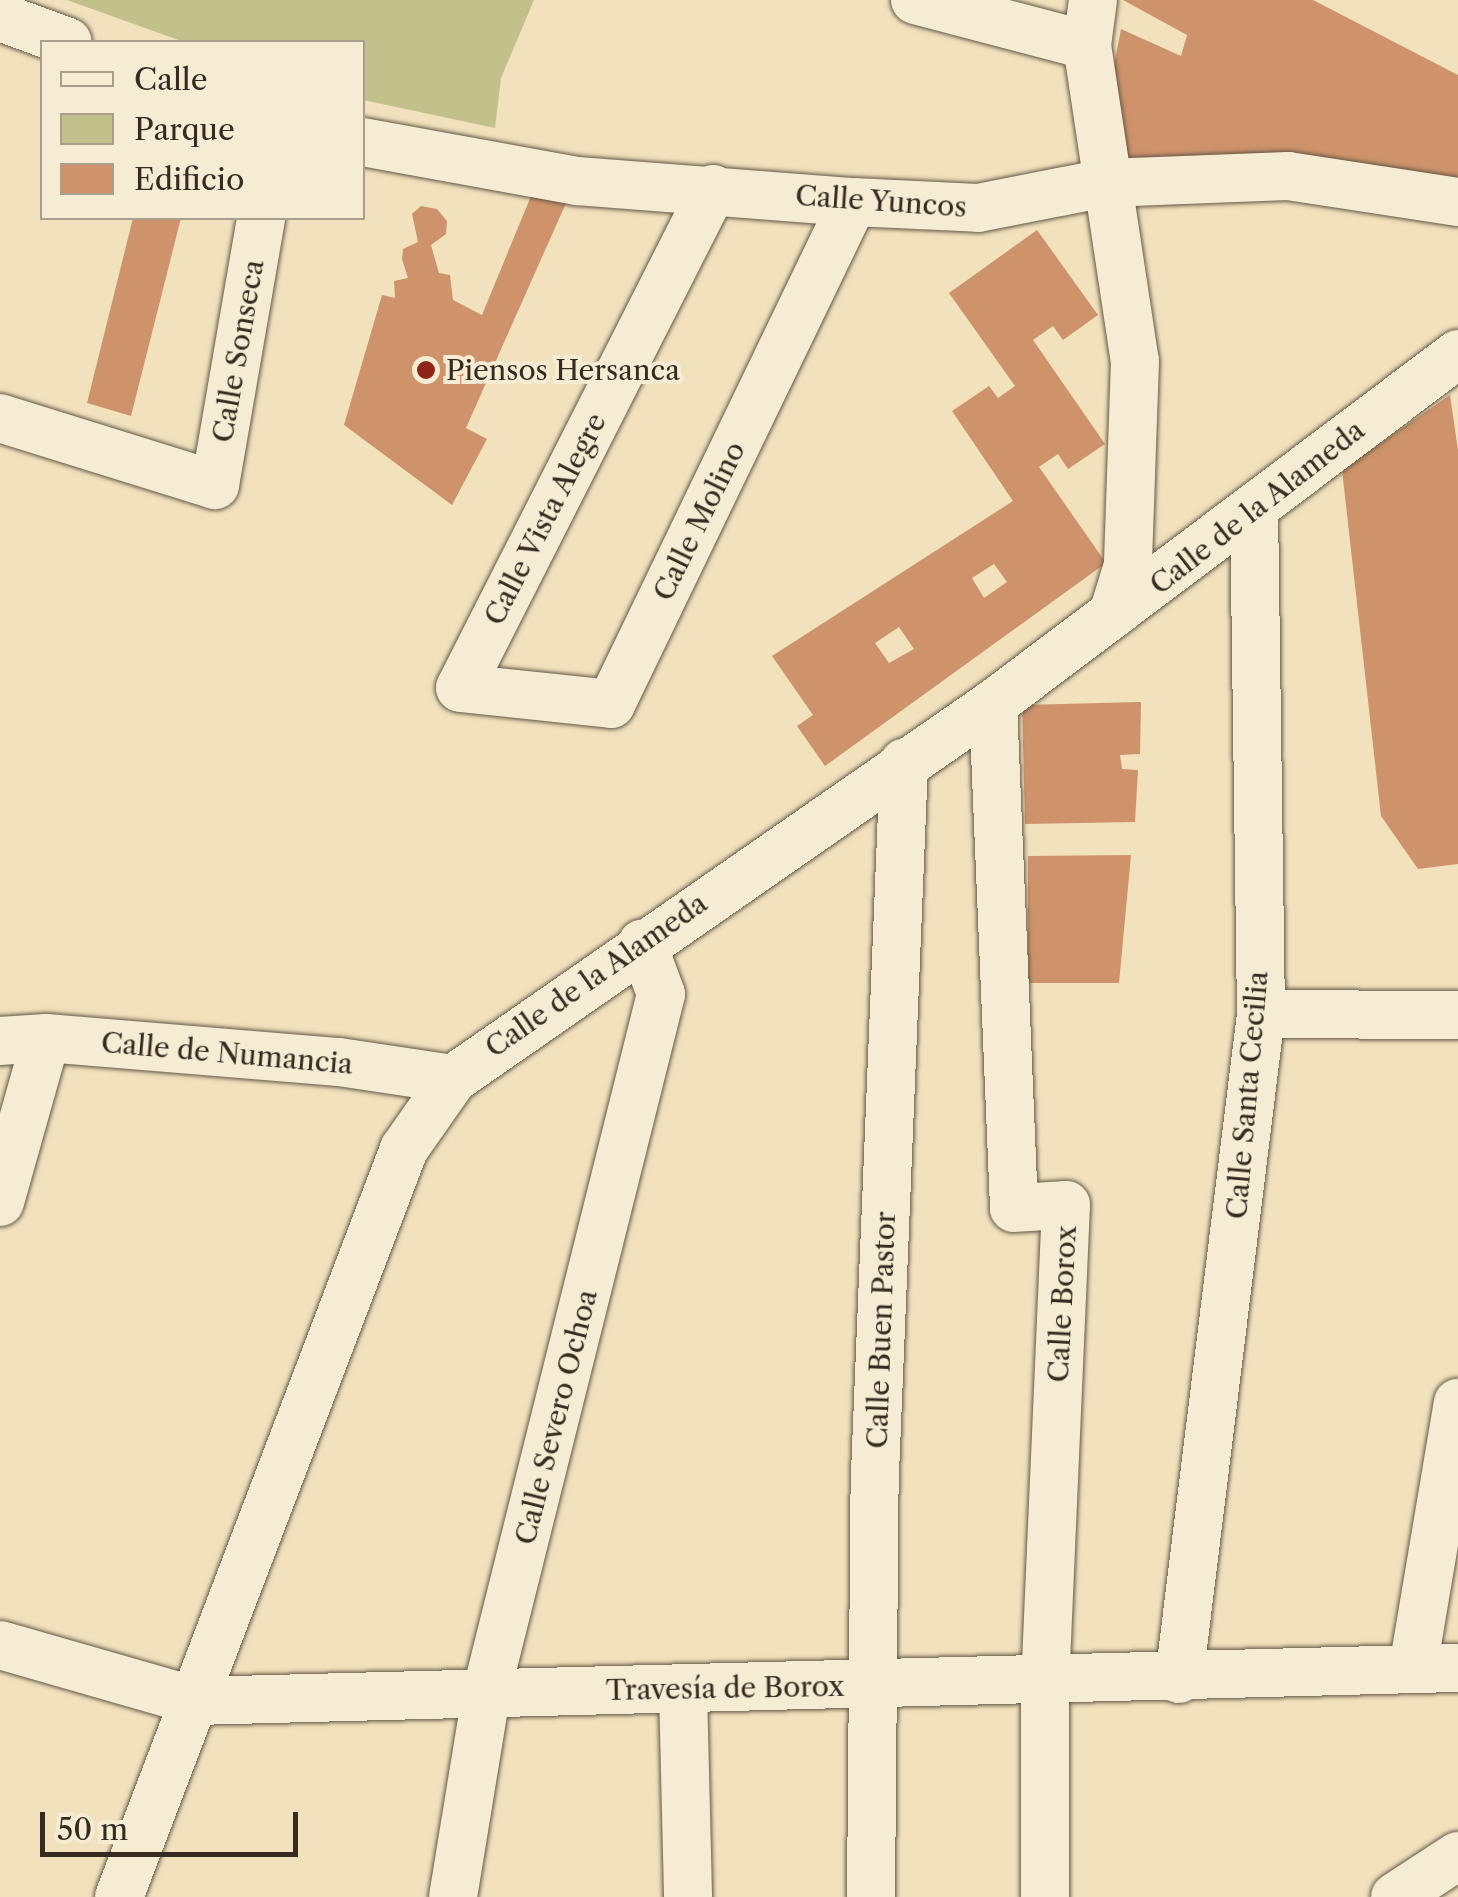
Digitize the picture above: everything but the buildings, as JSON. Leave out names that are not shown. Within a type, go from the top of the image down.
[{"type":"street","points":[[916,0],[1090,23],[1106,182],[1135,361],[1147,572]]},
{"type":"street","points":[[0,17],[63,40]]},
{"type":"street","name":"Calle Yuncos","points":[[365,143],[578,181],[853,202],[978,208],[1106,182],[1288,176],[1458,202]]},
{"type":"street","name":"Calle Vista Alegre","points":[[460,688],[713,190]]},
{"type":"street","name":"Calle Molino","points":[[460,688],[611,704],[853,202]]},
{"type":"street","name":"Calle Sonseca","points":[[0,418],[215,485],[261,220]]},
{"type":"street","name":"Calle de la Alameda","points":[[118,1897],[404,1149],[453,1079],[642,943],[993,704],[1114,614],[1147,572],[1254,508],[1458,354]]},
{"type":"street","name":"Calle Santa Cecilia","points":[[1179,1679],[1261,1014],[1254,508]]},
{"type":"street","name":"Calle Borox","points":[[993,704],[1014,1208],[1066,1205],[1045,1683],[1045,1897]]},
{"type":"street","name":"Calle Buen Pastor","points":[[872,1897],[869,1685],[904,763]]},
{"type":"street","name":"Calle Severo Ochoa","points":[[453,1897],[487,1690],[661,994],[642,943]]},
{"type":"street","points":[[1261,1014],[1458,1015]]},
{"type":"street","points":[[0,1202],[23,1039]]},
{"type":"street","name":"Calle de Numancia","points":[[23,1039],[339,1062],[453,1079]]},
{"type":"street","points":[[1436,1668],[1458,1404]]},
{"type":"street","name":"Travesía de Borox","points":[[0,1645],[195,1701],[487,1690],[1045,1683],[1436,1668]]},
{"type":"street","points":[[683,1690],[688,1897]]},
{"type":"street","points":[[1395,1897],[1458,1856]]},
{"type":"green space","points":[[67,0],[534,0],[501,78],[495,128],[365,100],[365,40],[178,40]]},
{"type":"place","name":"Piensos Hersanca","points":[[426,370]]}]
